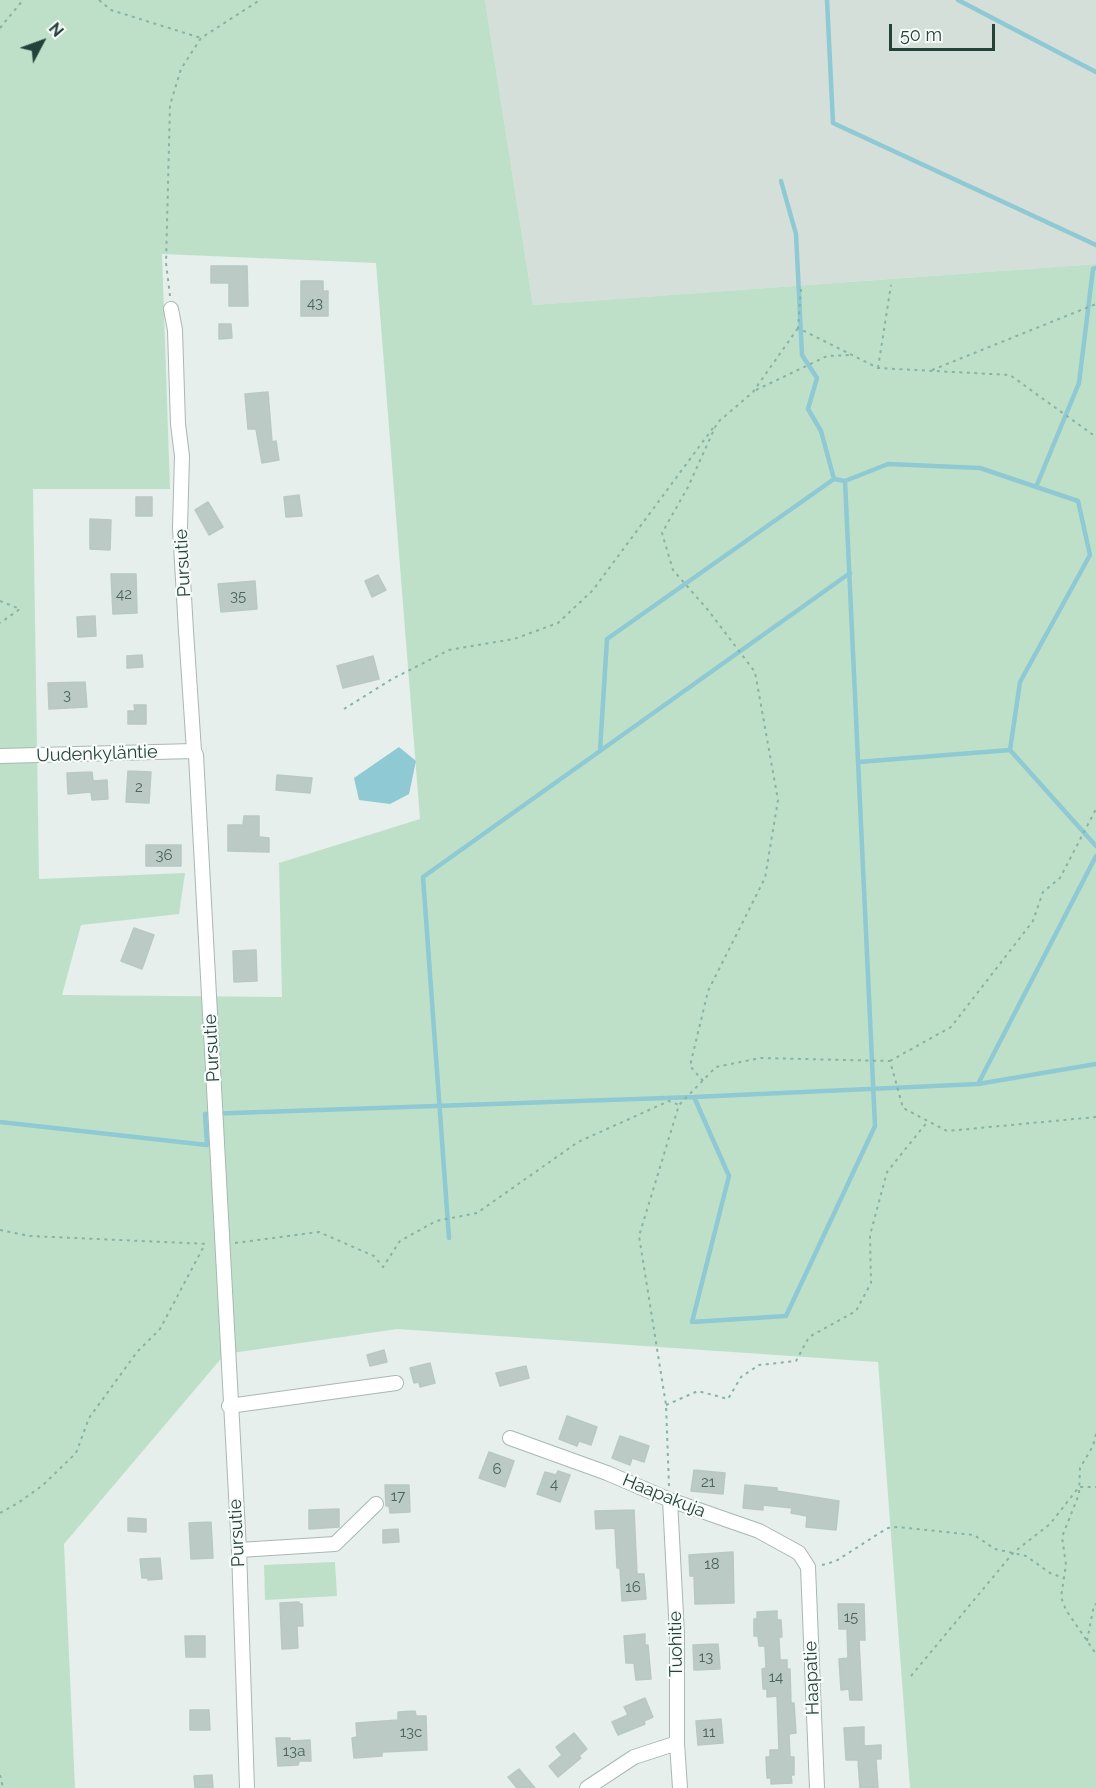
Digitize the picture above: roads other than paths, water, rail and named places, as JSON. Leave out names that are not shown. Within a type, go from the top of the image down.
[{"type":"street","name":"Pursutie","points":[[171,309],[175,330],[178,424],[183,456],[180,528],[196,755],[239,1550],[247,1788]]},
{"type":"street","name":"Uudenkyläntie","points":[[0,756],[194,751]]},
{"type":"street","points":[[230,1406],[396,1383]]},
{"type":"street","name":"Haapakuja","points":[[510,1438],[607,1473],[670,1500],[759,1531],[799,1553],[808,1568]]},
{"type":"street","name":"Tuohitie","points":[[670,1500],[677,1634],[677,1743],[680,1788]]},
{"type":"street","points":[[239,1550],[335,1544],[376,1504]]},
{"type":"street","name":"Haapatie","points":[[808,1568],[818,1788]]},
{"type":"street","points":[[587,1788],[634,1757],[677,1743]]},
{"type":"water","points":[[399,747],[416,761],[409,794],[390,804],[359,800],[354,778]]},
{"type":"waterway","points":[[827,0],[833,123],[1096,245]]},
{"type":"waterway","points":[[958,0],[1096,72]]},
{"type":"waterway","points":[[781,181],[796,234],[802,355],[817,378],[808,409],[821,431],[834,479]]},
{"type":"waterway","points":[[1036,487],[1079,383],[1093,269],[1096,268]]},
{"type":"waterway","points":[[600,751],[607,639],[834,479],[845,481],[888,464],[980,468],[1078,501],[1090,555],[1020,682],[1010,750]]},
{"type":"waterway","points":[[0,1122],[207,1145],[205,1114],[694,1097],[729,1176],[692,1322],[786,1316],[875,1126],[845,481]]},
{"type":"waterway","points":[[449,1238],[423,877],[850,573]]},
{"type":"waterway","points":[[858,762],[1010,750],[1096,846]]},
{"type":"waterway","points":[[978,1084],[1096,856]]},
{"type":"waterway","points":[[694,1097],[978,1084],[1096,1064]]}]
